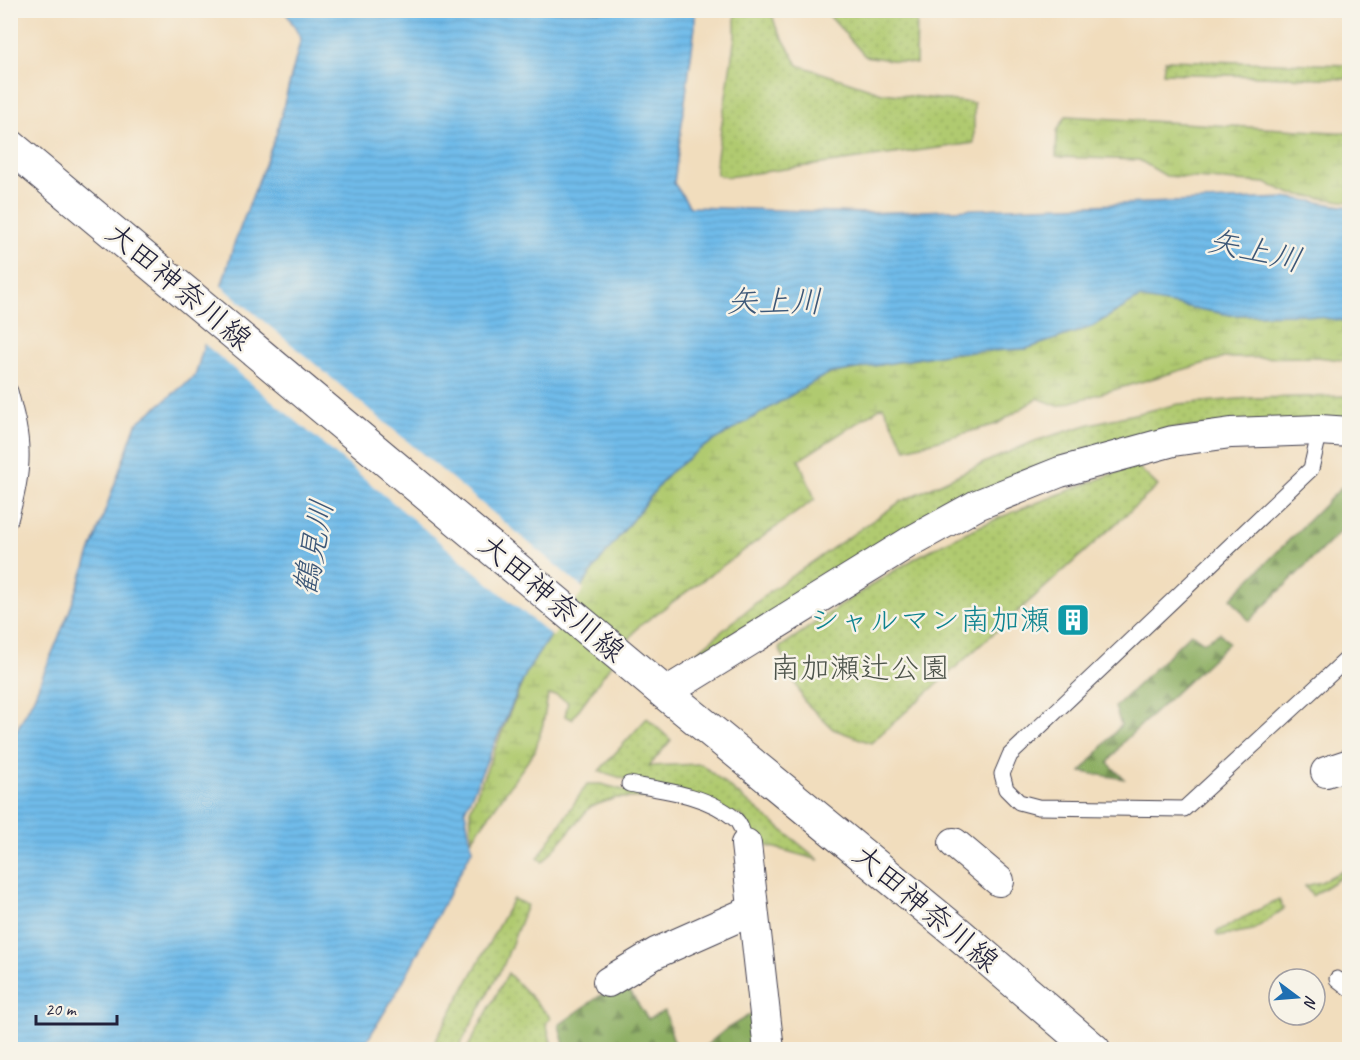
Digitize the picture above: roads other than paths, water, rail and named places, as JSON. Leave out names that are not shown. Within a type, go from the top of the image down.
[{"type":"main road","name":"大田神奈川線","points":[[18,152],[656,686],[959,934],[1094,1050]]},
{"type":"street","points":[[656,686],[977,505],[1060,472],[1173,441],[1231,434],[1320,430],[1350,432]]},
{"type":"street","points":[[954,843],[999,881]]},
{"type":"street","points":[[746,844],[770,1050]]},
{"type":"street","points":[[608,982],[656,954],[753,910]]},
{"type":"lane","points":[[10,391],[18,423],[21,451],[19,478],[10,520]]},
{"type":"lane","points":[[1320,430],[1311,469],[1010,755],[1002,774],[1006,789],[1019,802],[1038,807],[1184,809],[1350,656]]},
{"type":"lane","points":[[629,784],[671,791],[706,802],[735,819],[741,827],[746,844]]},
{"type":"lane","points":[[1337,979],[1350,989]]},
{"type":"water","points":[[285,11],[695,11],[695,27],[674,183],[690,207],[865,213],[1291,198],[1349,207],[1349,322],[1302,314],[1231,315],[1139,298],[1091,327],[1026,349],[950,353],[827,374],[700,449],[668,474],[593,570],[527,671],[465,810],[472,850],[401,985],[362,1049],[11,1050],[11,741],[34,697],[69,612],[136,424],[195,376],[234,244],[276,135],[301,38]]},
{"type":"place","name":"シャルマン南加瀬","points":[[1073,620]]},
{"type":"water label","name":"矢上川","points":[[1255,250]]},
{"type":"water label","name":"矢上川","points":[[774,301]]},
{"type":"water label","name":"鶴見川","points":[[313,547]]},
{"type":"park label","name":"南加瀬辻公園","points":[[860,668]]}]
